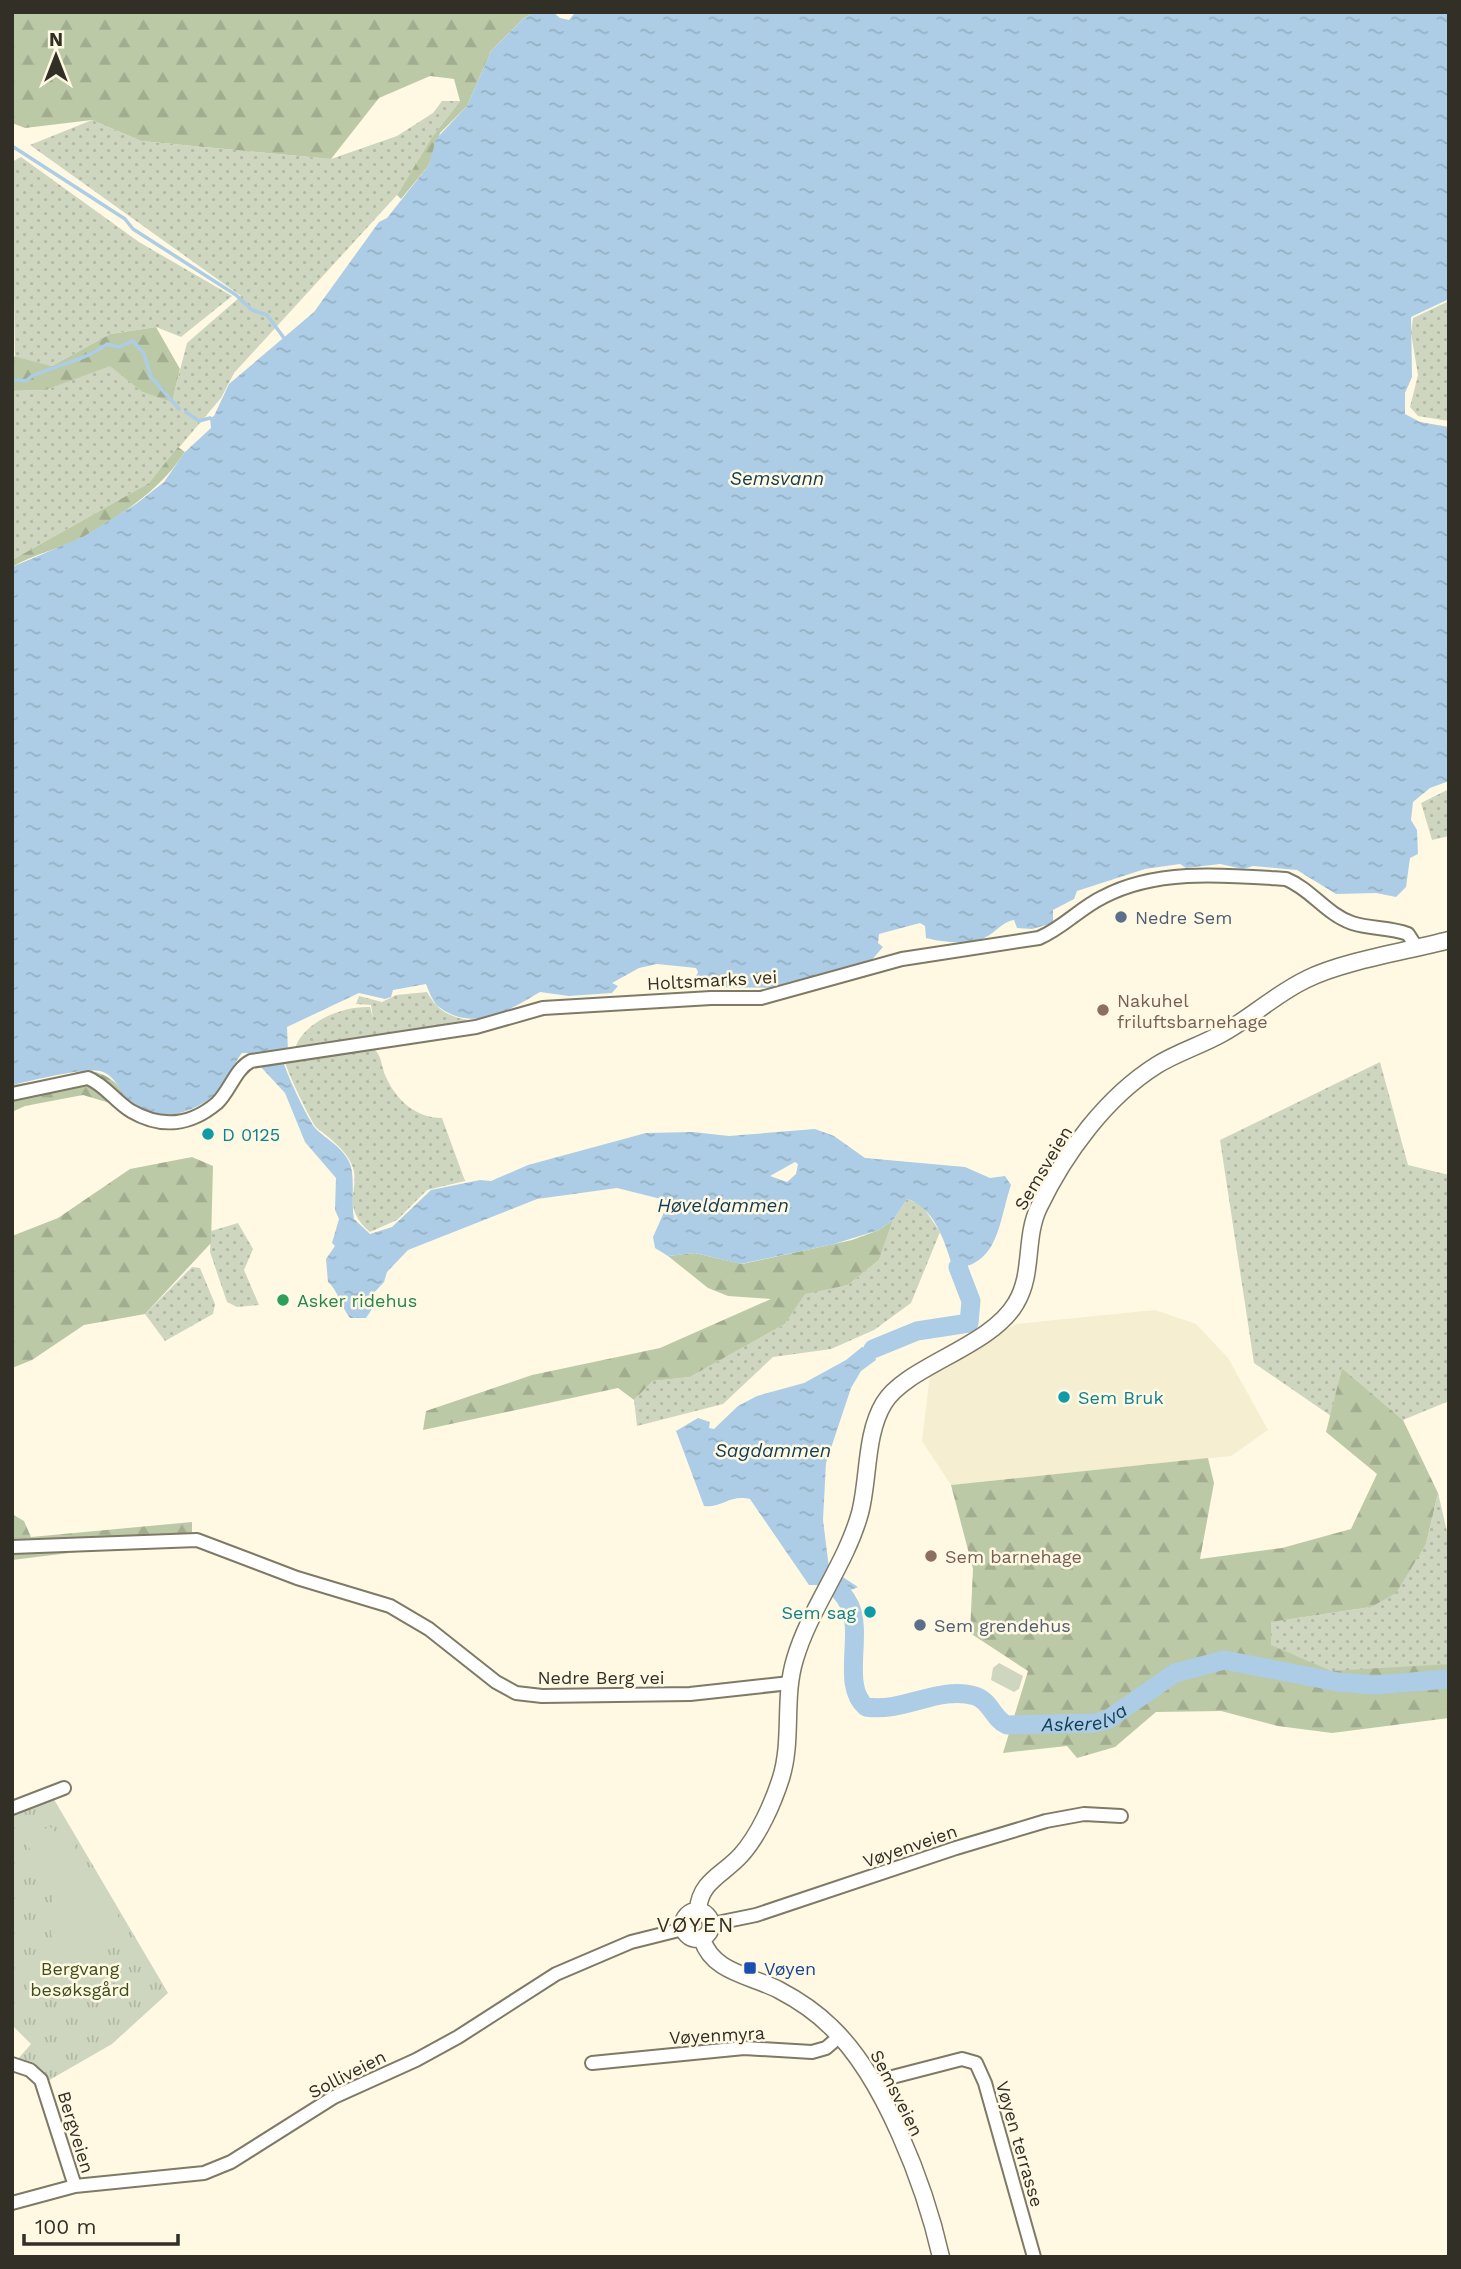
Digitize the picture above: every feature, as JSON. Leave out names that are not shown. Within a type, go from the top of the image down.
[{"type":"main road","name":"Semsveien","points":[[790,1683],[803,1635],[859,1517],[876,1423],[887,1398],[958,1352],[1014,1307],[1027,1277],[1031,1225],[1039,1207],[1090,1127],[1113,1100],[1159,1064],[1219,1036],[1311,976],[1449,940]]},
{"type":"main road","points":[[698,1910],[700,1894],[708,1882],[741,1855],[779,1785],[789,1741],[790,1683]]},
{"type":"main road","points":[[698,1910],[706,1913],[712,1923],[710,1933],[702,1938],[689,1937],[683,1929],[686,1916],[698,1910]]},
{"type":"main road","name":"Semsveien","points":[[702,1938],[713,1960],[795,1999],[840,2036],[873,2082],[916,2176],[941,2257]]},
{"type":"street","name":"Holtsmarks vei","points":[[12,1094],[88,1078],[130,1111],[156,1122],[176,1122],[199,1117],[222,1098],[240,1069],[251,1061],[476,1027],[543,1008],[761,998],[902,959],[1040,938],[1076,922],[1088,905],[1126,887],[1177,882],[1286,879],[1299,885],[1337,915],[1352,923],[1408,934],[1417,948]]},
{"type":"street","name":"Nedre Berg vei","points":[[12,1547],[197,1540],[297,1578],[390,1606],[429,1629],[496,1682],[516,1693],[542,1696],[690,1693],[790,1683]]},
{"type":"street","points":[[12,1808],[64,1788]]},
{"type":"street","name":"Vøyenveien","points":[[712,1923],[756,1915],[1046,1821],[1084,1814],[1121,1816]]},
{"type":"street","name":"Solliveien","points":[[12,2203],[75,2186],[204,2173],[231,2162],[334,2097],[416,2060],[458,2037],[556,1974],[631,1942],[683,1929]]},
{"type":"street","name":"Vøyenmyra","points":[[592,2063],[736,2048],[812,2052],[826,2048],[840,2036]]},
{"type":"street","name":"Vøyen terrasse","points":[[873,2082],[962,2059],[976,2063],[985,2083],[1034,2257]]},
{"type":"street","name":"Bergveien","points":[[12,2064],[30,2070],[41,2080],[75,2186]]},
{"type":"shaded area","points":[[1155,1310],[1196,1324],[1228,1358],[1268,1430],[1231,1456],[951,1485],[922,1441],[930,1375],[1016,1324]]},
{"type":"green space","points":[[12,12],[535,12],[524,18],[491,51],[467,106],[440,133],[429,165],[401,199],[397,195],[432,137],[460,101],[454,79],[430,76],[379,98],[331,159],[141,141],[92,120],[25,128],[12,123]]},
{"type":"green space","points":[[442,101],[460,101],[432,137],[397,195],[234,373],[221,398],[149,483],[12,560],[12,391],[46,390],[110,365],[142,392],[172,401],[187,343],[241,296],[30,145],[92,120],[141,141],[331,159],[397,136],[433,113]]},
{"type":"green space","points":[[21,157],[139,242],[232,296],[181,337],[156,327],[110,334],[52,366],[15,358],[12,162]]},
{"type":"green space","points":[[1449,301],[1449,421],[1418,416],[1410,407],[1418,375],[1411,333],[1413,318]]},
{"type":"green space","points":[[156,327],[180,369],[172,402],[142,392],[110,366],[46,390],[12,391],[12,356],[52,366],[110,334]]},
{"type":"green space","points":[[178,447],[185,452],[175,466],[153,489],[128,509],[78,540],[12,567],[12,560],[149,483]]},
{"type":"green space","points":[[1449,789],[1449,836],[1432,840],[1421,803]]},
{"type":"green space","points":[[427,992],[443,1011],[468,1020],[460,1025],[295,1048],[307,1030],[337,1012],[370,1007],[373,1018],[371,1005],[356,1004],[359,996],[382,1002],[396,995]]},
{"type":"green space","points":[[372,1048],[380,1057],[390,1086],[402,1101],[424,1115],[442,1118],[465,1181],[427,1190],[397,1220],[370,1232],[355,1213],[355,1180],[351,1163],[341,1148],[314,1124],[285,1061]]},
{"type":"green space","points":[[1380,1062],[1408,1165],[1449,1175],[1449,1401],[1403,1420],[1342,1368],[1331,1416],[1254,1363],[1220,1140]]},
{"type":"green space","points":[[84,1070],[100,1073],[112,1080],[130,1103],[123,1107],[83,1095],[25,1106],[12,1112],[12,1085],[58,1078]]},
{"type":"green space","points":[[192,1157],[213,1166],[211,1243],[145,1314],[84,1325],[32,1360],[12,1368],[12,1236],[58,1218],[130,1169]]},
{"type":"green space","points":[[907,1199],[922,1205],[940,1232],[911,1303],[874,1330],[831,1349],[773,1357],[723,1404],[637,1426],[634,1400],[653,1381],[690,1377],[785,1324],[805,1293],[848,1285],[879,1260],[893,1220]]},
{"type":"green space","points":[[893,1220],[879,1260],[848,1285],[805,1294],[785,1324],[690,1377],[653,1381],[634,1400],[618,1388],[423,1430],[426,1411],[532,1375],[660,1348],[771,1299],[728,1296],[708,1288],[668,1256],[695,1253],[742,1264],[852,1240],[879,1230]]},
{"type":"green space","points":[[238,1223],[253,1249],[244,1270],[259,1305],[237,1307],[227,1302],[210,1252],[211,1231]]},
{"type":"green space","points":[[192,1267],[200,1268],[215,1304],[213,1314],[165,1341],[145,1314]]},
{"type":"green space","points":[[1342,1368],[1403,1420],[1438,1493],[1426,1544],[1396,1593],[1371,1607],[1271,1622],[1271,1645],[1331,1671],[1449,1664],[1449,1718],[1332,1733],[1278,1726],[1221,1711],[1156,1712],[1115,1747],[1077,1758],[1067,1746],[1003,1753],[1028,1671],[970,1633],[973,1569],[951,1485],[1208,1458],[1214,1483],[1200,1559],[1282,1548],[1351,1529],[1377,1474],[1326,1432]]},
{"type":"green space","points":[[1438,1493],[1449,1540],[1449,1664],[1371,1674],[1326,1671],[1271,1646],[1270,1622],[1371,1607],[1426,1544]]},
{"type":"green space","points":[[12,1514],[24,1521],[31,1537],[192,1522],[192,1538],[12,1560]]},
{"type":"green space","points":[[999,1663],[1023,1676],[1019,1689],[1014,1692],[991,1680],[993,1668]]},
{"type":"green space","name":"Bergvang besøksgård","points":[[52,1796],[168,1993],[112,2044],[46,2082],[17,2060],[31,2044],[12,2025],[12,1811]]},
{"type":"green space","points":[[24,1822],[35,1837],[49,1826],[64,1839],[69,1838],[127,1931],[106,1949],[68,1969],[63,1969],[51,1934],[53,1900],[47,1876],[18,1830],[17,1826]]},
{"type":"water","name":"Semsvann","points":[[535,12],[553,12],[560,18],[569,20],[574,14],[582,12],[1449,12],[1449,299],[1411,317],[1412,377],[1405,393],[1405,414],[1420,422],[1449,427],[1449,781],[1430,788],[1413,802],[1411,820],[1417,830],[1418,854],[1410,858],[1406,887],[1396,897],[1376,893],[1336,894],[1297,870],[1253,866],[1243,869],[1220,864],[1186,868],[1180,864],[1145,869],[1077,891],[1074,899],[1053,910],[1053,923],[1032,929],[1017,928],[1014,920],[986,937],[964,942],[926,938],[925,926],[920,923],[879,934],[878,943],[883,947],[870,962],[777,988],[701,987],[694,981],[698,972],[696,968],[657,964],[639,968],[612,983],[618,986],[612,993],[569,996],[540,992],[504,1012],[478,1018],[452,1015],[439,1007],[426,984],[393,990],[391,997],[385,999],[359,993],[287,1027],[288,1052],[270,1055],[269,1051],[267,1056],[251,1059],[250,1053],[242,1053],[216,1094],[197,1107],[175,1114],[153,1114],[142,1110],[132,1104],[112,1078],[103,1072],[72,1072],[12,1085],[12,567],[85,536],[136,504],[164,482],[185,452],[211,428],[210,418],[214,416],[229,384],[314,312],[379,222],[387,218],[429,165],[436,139],[467,106],[491,51],[524,18]]},
{"type":"water","name":"Høveldammen","points":[[283,1060],[292,1084],[316,1129],[339,1149],[350,1164],[354,1219],[370,1234],[392,1227],[431,1190],[480,1180],[491,1181],[528,1165],[646,1133],[693,1132],[729,1136],[815,1129],[834,1136],[865,1158],[965,1167],[990,1178],[1005,1176],[1011,1185],[1000,1226],[988,1251],[980,1260],[968,1266],[953,1268],[932,1218],[917,1203],[907,1199],[893,1220],[879,1230],[834,1244],[741,1264],[695,1253],[668,1256],[655,1248],[653,1237],[669,1201],[617,1188],[537,1199],[408,1250],[387,1272],[384,1282],[370,1297],[372,1309],[366,1318],[350,1318],[328,1282],[326,1259],[335,1246],[332,1243],[339,1219],[335,1210],[336,1178],[305,1142],[285,1093],[259,1065]],"holes":[[[795,1162],[798,1164],[796,1174],[787,1182],[770,1176]]]},
{"type":"water","name":"Sagdammen","points":[[862,1347],[873,1349],[876,1360],[861,1371],[851,1388],[826,1463],[823,1520],[829,1568],[858,1587],[834,1597],[817,1585],[809,1585],[750,1499],[737,1498],[704,1506],[676,1431],[698,1418],[710,1422],[709,1428],[714,1429],[738,1406],[757,1396],[804,1383],[846,1360]]},
{"type":"waterway","points":[[12,146],[125,219],[133,229],[236,295],[252,310],[267,315],[284,338]]},
{"type":"waterway","points":[[12,379],[26,381],[32,376],[91,354],[107,344],[119,347],[133,341],[144,354],[151,377],[179,409]]},
{"type":"waterway","points":[[186,412],[199,421],[210,418]]},
{"type":"waterway","name":"Askerelva","points":[[873,1349],[917,1331],[969,1323],[971,1301],[958,1267]]},
{"type":"waterway","name":"Askerelva","points":[[824,1576],[842,1593],[850,1606],[854,1631],[855,1687],[866,1707],[880,1708],[935,1696],[962,1694],[980,1698],[998,1719],[1007,1725],[1094,1723],[1107,1720],[1175,1673],[1224,1660],[1338,1682],[1374,1685],[1449,1679]]},
{"type":"place","name":"Nedre Sem","points":[[1121,917]]},
{"type":"place","name":"Nakuhel friluftsbarnehage","points":[[1103,1010]]},
{"type":"place","name":"D 0125","points":[[208,1134]]},
{"type":"place","name":"Asker ridehus","points":[[283,1300]]},
{"type":"place","name":"Sem Bruk","points":[[1064,1397]]},
{"type":"place","name":"Sem barnehage","points":[[931,1556]]},
{"type":"place","name":"Sem sag","points":[[870,1612]]},
{"type":"place","name":"Sem grendehus","points":[[920,1625]]},
{"type":"place","name":"Vøyen","points":[[750,1968]]},
{"type":"district","name":"VØYEN","points":[[696,1924]]}]
